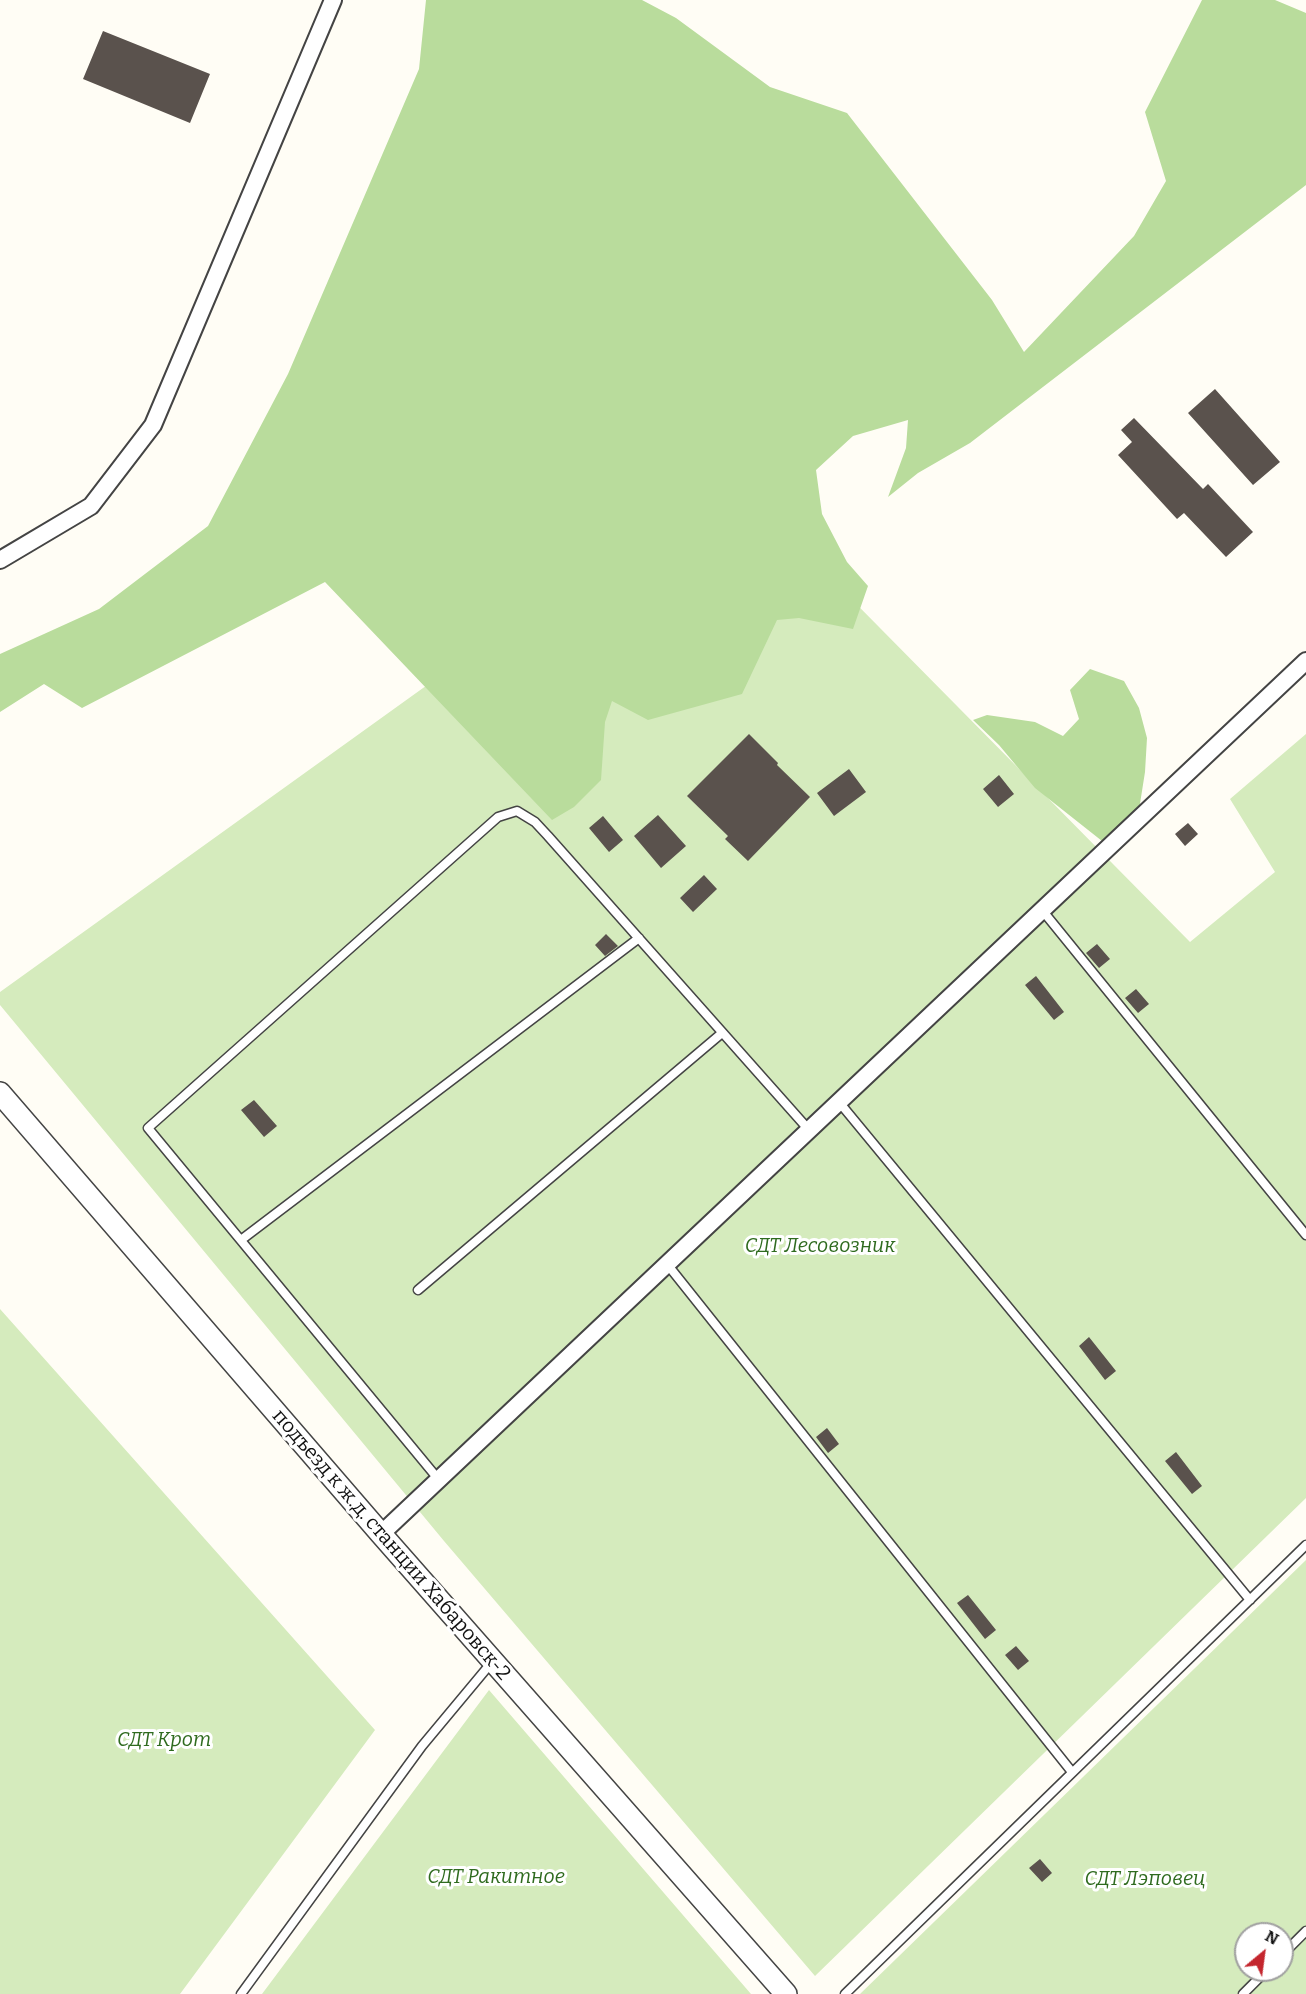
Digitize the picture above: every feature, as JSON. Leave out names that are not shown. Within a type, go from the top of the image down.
[{"type":"street","points":[[0,560],[91,506],[153,425],[333,0]]},
{"type":"street","points":[[381,1534],[1042,910],[1302,670]]},
{"type":"street","name":"подъезд к ж.д. станции Хабаровск-2","points":[[0,1093],[381,1534],[786,1994]]},
{"type":"lane","points":[[439,1480],[148,1128],[498,817],[517,811],[535,822],[809,1130]]},
{"type":"lane","points":[[1042,910],[1306,1236]]},
{"type":"lane","points":[[241,1240],[639,938]]},
{"type":"lane","points":[[418,1290],[722,1032]]},
{"type":"lane","points":[[839,1102],[1250,1600]]},
{"type":"lane","points":[[667,1264],[1072,1772]]},
{"type":"lane","points":[[845,1994],[1306,1545]]},
{"type":"lane","points":[[241,1994],[422,1746],[492,1661]]},
{"type":"lane","points":[[1294,1943],[1306,1931]]},
{"type":"lane","points":[[1243,1994],[1255,1982]]},
{"type":"green space","points":[[426,0],[642,0],[676,18],[770,87],[847,113],[992,300],[1024,352],[1134,236],[1166,181],[1145,112],[1202,0],[1275,0],[1306,13],[1306,185],[970,443],[918,473],[888,497],[906,448],[908,420],[853,436],[816,470],[822,514],[847,562],[868,586],[853,629],[799,618],[777,620],[742,694],[648,720],[612,701],[605,722],[601,780],[574,807],[552,820],[325,582],[82,708],[44,684],[0,712],[0,654],[99,609],[208,526],[288,374],[419,69]]},
{"type":"green space","name":"СДТ Лесовозник","points":[[725,471],[1190,942],[1275,872],[1230,799],[1306,734],[1306,1498],[815,1976],[444,1541],[0,1005],[0,992]]},
{"type":"green space","points":[[1090,669],[1124,681],[1139,708],[1147,738],[1139,810],[1102,841],[1035,788],[999,745],[973,720],[987,715],[1035,722],[1063,736],[1079,719],[1070,690]]},
{"type":"green space","name":"СДТ Крот","points":[[0,1309],[375,1730],[180,1994],[0,1994]]},
{"type":"green space","name":"СДТ Лэповец","points":[[1306,1560],[1306,1994],[860,1994]]},
{"type":"green space","name":"СДТ Ракитное","points":[[489,1690],[751,1994],[262,1994]]},
{"type":"building","points":[[103,31],[210,74],[190,123],[83,79]]},
{"type":"building","points":[[1215,389],[1280,462],[1253,485],[1188,413]]},
{"type":"building","points":[[1134,418],[1203,489],[1208,484],[1253,532],[1226,557],[1184,513],[1177,519],[1118,455],[1132,442],[1121,430]]},
{"type":"building","points":[[749,734],[810,797],[748,861],[725,839],[728,836],[687,796]]},
{"type":"building","points":[[849,769],[866,792],[834,816],[817,793]]},
{"type":"building","points":[[999,775],[1014,794],[998,807],[983,789]]},
{"type":"building","points":[[658,815],[686,846],[661,868],[634,836]]},
{"type":"building","points":[[603,816],[623,840],[609,852],[589,828]]},
{"type":"building","points":[[1188,823],[1198,834],[1185,846],[1175,834]]},
{"type":"building","points":[[704,875],[717,889],[693,912],[680,898]]},
{"type":"building","points":[[606,934],[618,946],[605,956],[595,945]]},
{"type":"building","points":[[1097,944],[1110,959],[1099,968],[1086,953]]},
{"type":"building","points":[[1036,976],[1064,1012],[1054,1020],[1025,985]]},
{"type":"building","points":[[1136,989],[1149,1004],[1138,1013],[1125,998]]},
{"type":"building","points":[[254,1100],[277,1126],[264,1137],[241,1110]]},
{"type":"building","points":[[1089,1337],[1116,1371],[1105,1380],[1079,1346]]},
{"type":"building","points":[[827,1428],[839,1444],[828,1453],[816,1437]]},
{"type":"building","points":[[1176,1452],[1202,1486],[1192,1494],[1165,1461]]},
{"type":"building","points":[[968,1595],[996,1630],[985,1639],[957,1603]]},
{"type":"building","points":[[1016,1646],[1029,1661],[1018,1670],[1005,1655]]},
{"type":"building","points":[[1040,1859],[1052,1873],[1042,1882],[1029,1868]]}]
